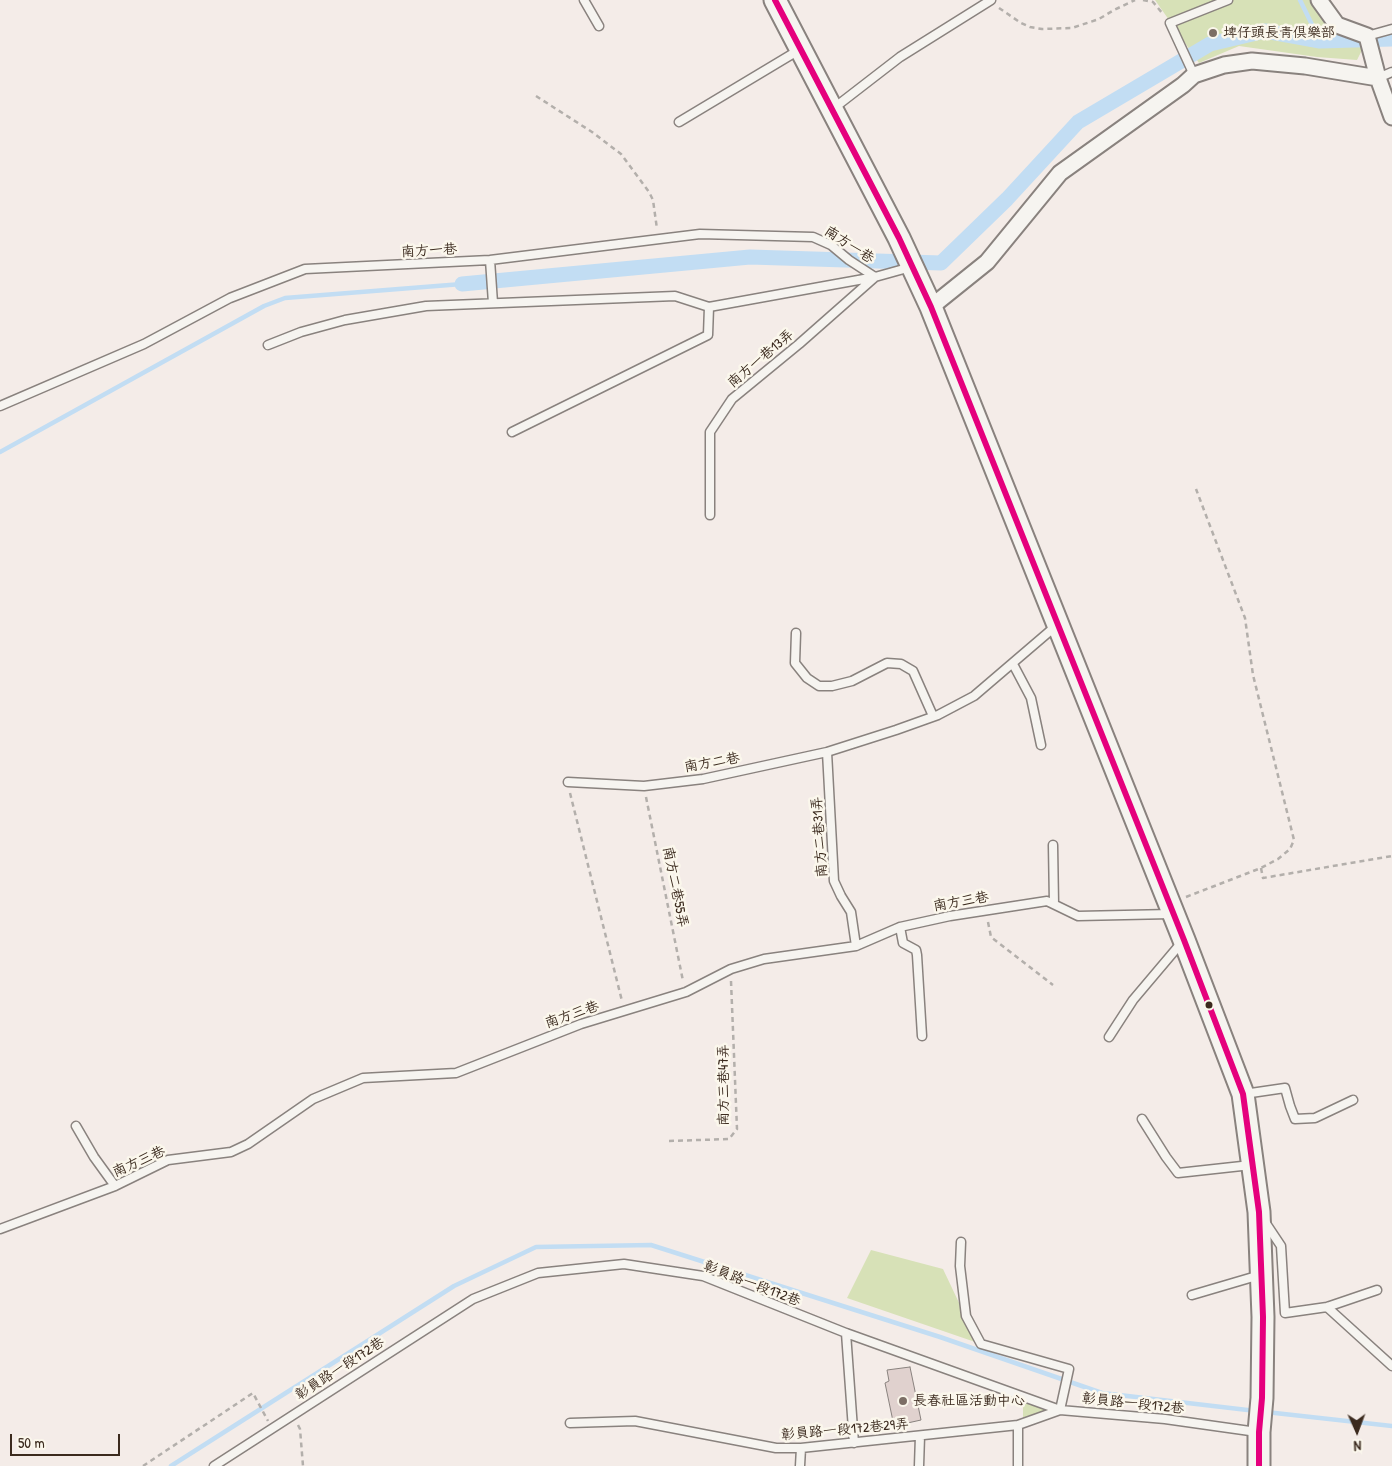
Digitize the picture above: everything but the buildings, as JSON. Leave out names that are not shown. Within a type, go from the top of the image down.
[{"type":"main road","points":[[775,0],[899,238],[931,307],[1059,624],[1243,1094],[1259,1212],[1263,1316],[1259,1466]]},
{"type":"street","points":[[1319,0],[1337,25],[1368,36],[1378,78],[1392,117]]},
{"type":"street","points":[[931,307],[987,262],[1060,172],[1183,85],[1194,75],[1224,65],[1252,61],[1305,66],[1378,78]]},
{"type":"lane","points":[[584,0],[600,26]]},
{"type":"lane","points":[[832,110],[900,57],[990,0]]},
{"type":"lane","points":[[1194,75],[1170,23],[1228,0]]},
{"type":"lane","points":[[1368,36],[1392,29]]},
{"type":"lane","points":[[679,122],[801,49]]},
{"type":"lane","points":[[1378,78],[1392,72]]},
{"type":"lane","name":"南方一巷","points":[[0,406],[144,344],[230,298],[305,269],[490,260],[700,234],[813,237],[831,245],[848,260],[875,277]]},
{"type":"lane","points":[[490,260],[493,303]]},
{"type":"lane","name":"南方一巷","points":[[268,345],[301,332],[344,320],[426,306],[675,296],[709,307],[914,271]]},
{"type":"lane","name":"南方一巷13弄","points":[[710,515],[710,432],[732,399],[799,344],[875,277]]},
{"type":"lane","points":[[512,432],[708,335],[709,307]]},
{"type":"lane","name":"南方二巷","points":[[568,782],[644,786],[703,779],[827,752],[896,730],[933,716],[974,696],[1059,624]]},
{"type":"lane","points":[[796,633],[795,664],[807,678],[819,686],[832,686],[852,680],[887,664],[901,664],[913,671],[933,716]]},
{"type":"lane","points":[[1012,664],[1031,698],[1041,745]]},
{"type":"lane","name":"南方二巷31弄","points":[[827,752],[834,881],[851,912],[856,946]]},
{"type":"lane","points":[[1054,845],[1054,904]]},
{"type":"lane","name":"南方三巷","points":[[0,1229],[115,1186],[168,1160],[231,1152],[248,1144],[313,1099],[363,1078],[456,1073],[581,1024],[686,992],[731,969],[764,959],[856,946],[900,927],[985,910],[1047,901],[1078,916],[1170,906]]},
{"type":"lane","points":[[900,927],[903,942],[916,950],[922,1036]]},
{"type":"lane","points":[[1109,1037],[1133,1000],[1184,940]]},
{"type":"lane","points":[[1243,1094],[1285,1088],[1295,1119],[1315,1118],[1353,1100]]},
{"type":"lane","points":[[1142,1119],[1178,1173],[1253,1165]]},
{"type":"lane","points":[[76,1126],[94,1157],[115,1186]]},
{"type":"lane","points":[[1259,1212],[1281,1246],[1285,1313],[1327,1307],[1377,1290]]},
{"type":"lane","points":[[961,1242],[960,1266],[966,1316],[981,1344],[1069,1369],[1060,1410]]},
{"type":"lane","name":"彰員路一段172巷","points":[[214,1466],[473,1299],[538,1273],[624,1264],[703,1276],[846,1333],[1060,1410],[1260,1426]]},
{"type":"lane","points":[[1192,1295],[1261,1275]]},
{"type":"lane","points":[[1327,1307],[1392,1366]]},
{"type":"lane","points":[[846,1333],[854,1443]]},
{"type":"lane","name":"彰員路一段172巷29弄","points":[[570,1423],[635,1421],[776,1448],[801,1448],[1018,1425],[1060,1410]]},
{"type":"lane","points":[[1018,1425],[1018,1466]]},
{"type":"lane","points":[[919,1466],[920,1436]]},
{"type":"lane","points":[[800,1466],[801,1448]]},
{"type":"path","points":[[990,0],[1021,23],[1042,29],[1055,29],[1072,28],[1099,20],[1114,10],[1136,0]]},
{"type":"path","points":[[1143,0],[1154,2],[1170,23]]},
{"type":"path","points":[[536,96],[592,132],[621,154],[641,180],[653,200],[658,240]]},
{"type":"path","points":[[1170,906],[1278,860],[1290,849],[1294,840],[1253,675],[1245,618],[1196,488]]},
{"type":"path","points":[[568,782],[624,1011]]},
{"type":"path","name":"南方二巷55弄","points":[[644,786],[686,992]]},
{"type":"path","points":[[1261,868],[1263,878],[1392,856]]},
{"type":"path","points":[[985,910],[991,938],[1052,985]]},
{"type":"path","name":"南方三巷47弄","points":[[669,1141],[729,1139],[737,1129],[731,969]]},
{"type":"path","points":[[143,1466],[253,1393],[272,1428]]},
{"type":"path","points":[[294,1414],[300,1429],[303,1466]]},
{"type":"green space","points":[[1155,0],[1314,0],[1329,27],[1358,32],[1363,48],[1357,60],[1317,57],[1239,46],[1199,63]]},
{"type":"green space","points":[[871,1250],[943,1269],[978,1343],[847,1298]]},
{"type":"green space","points":[[1023,1401],[1048,1410],[1023,1419]]},
{"type":"waterway","points":[[1300,0],[1320,41]]},
{"type":"waterway","points":[[462,284],[750,257],[941,263],[1007,199],[1078,122],[1210,44],[1265,31],[1320,41],[1392,39]]},
{"type":"waterway","points":[[0,452],[264,306],[285,298],[462,284]]},
{"type":"waterway","points":[[171,1466],[454,1286],[536,1247],[651,1245],[940,1337],[1102,1393],[1256,1411]]},
{"type":"waterway","points":[[1266,1412],[1392,1426]]},
{"type":"transit line","points":[[775,0],[899,238],[931,307],[1184,940],[1243,1094],[1259,1212],[1263,1317],[1259,1466]]},
{"type":"place","name":"埤仔頭長青俱樂部","points":[[1213,33]]},
{"type":"place","name":"長春社區活動中心","points":[[903,1401]]}]
